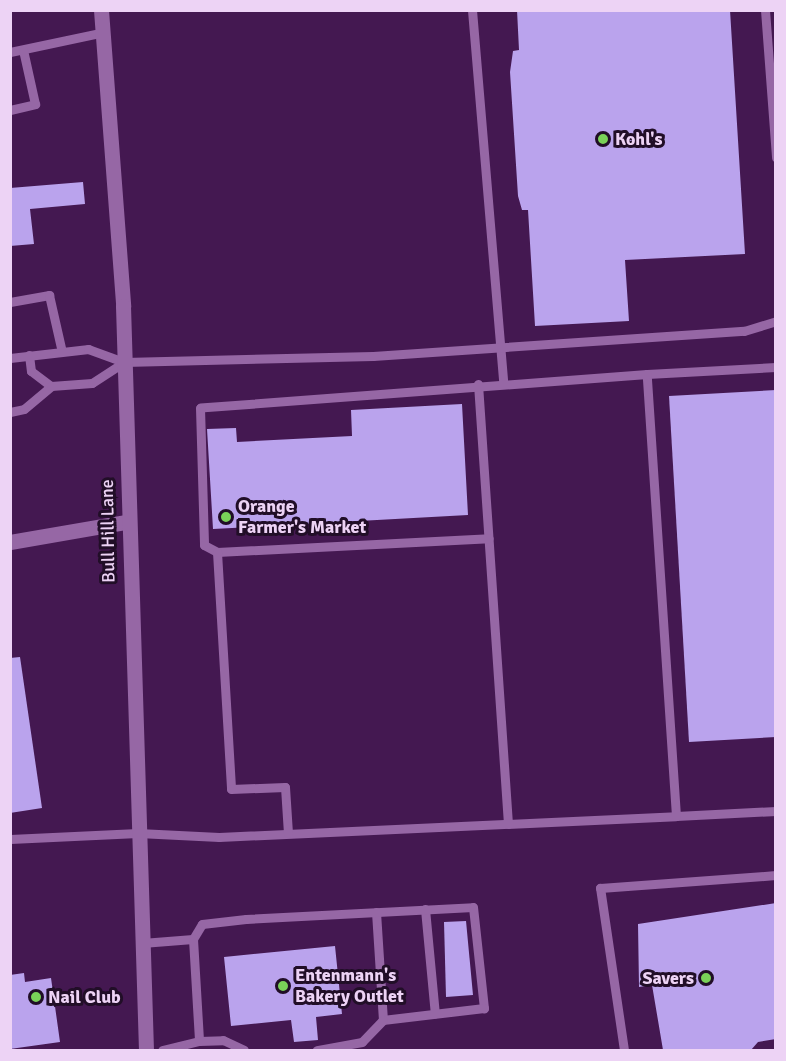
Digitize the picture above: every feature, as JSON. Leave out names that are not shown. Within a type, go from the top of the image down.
[{"type":"main road","name":"Bull Hill Lane","points":[[101,10],[124,362],[126,522],[146,1050]]},
{"type":"main road","points":[[10,542],[126,522]]},
{"type":"lane","points":[[472,10],[503,382]]},
{"type":"lane","points":[[765,10],[776,158]]},
{"type":"lane","points":[[10,52],[104,33]]},
{"type":"lane","points":[[10,110],[35,104],[23,50]]},
{"type":"lane","points":[[10,302],[49,295],[62,352]]},
{"type":"lane","points":[[10,358],[88,349],[124,362],[373,356],[499,345],[744,331],[776,321]]},
{"type":"lane","points":[[28,355],[31,371],[51,386]]},
{"type":"lane","points":[[10,412],[24,409],[51,386],[92,383],[124,362]]},
{"type":"lane","points":[[489,538],[217,552],[204,545],[200,408],[503,382],[776,367]]},
{"type":"lane","points":[[646,374],[675,816]]},
{"type":"lane","points":[[478,384],[508,824]]},
{"type":"lane","points":[[217,552],[231,789],[285,787],[288,833]]},
{"type":"lane","points":[[10,839],[138,833],[219,837],[776,811]]},
{"type":"lane","points":[[624,1050],[600,888],[776,875]]},
{"type":"lane","points":[[199,1041],[193,939],[202,924],[473,907],[484,1008],[383,1020],[362,1042],[317,1050]]},
{"type":"lane","points":[[425,909],[435,1014]]},
{"type":"lane","points":[[376,912],[383,1020]]},
{"type":"lane","points":[[142,943],[193,939]]},
{"type":"lane","points":[[162,1050],[199,1041],[223,1041],[243,1050]]},
{"type":"building","points":[[517,10],[730,10],[745,254],[625,260],[629,321],[535,326],[528,210],[522,210],[518,196],[510,72],[513,51],[519,50]]},
{"type":"building","points":[[83,182],[85,204],[30,209],[34,244],[10,246],[10,188]]},
{"type":"building","points":[[776,390],[776,737],[689,742],[669,396]]},
{"type":"building","points":[[462,404],[468,515],[213,529],[207,429],[236,428],[237,442],[352,436],[351,410]]},
{"type":"building","points":[[20,657],[42,808],[10,813],[10,658]]},
{"type":"building","name":"Savers","points":[[776,903],[776,1039],[758,1042],[751,1050],[663,1050],[652,985],[639,987],[638,924]]},
{"type":"building","points":[[466,921],[473,995],[446,997],[444,922]]},
{"type":"building","name":"Entenmann's Bakery Outlet","points":[[335,946],[342,1014],[316,1017],[318,1040],[294,1042],[291,1020],[231,1026],[224,957]]},
{"type":"building","points":[[24,973],[25,982],[51,978],[60,1042],[10,1049],[10,975]]},
{"type":"place","name":"Kohl's","points":[[603,139]]},
{"type":"place","name":"Orange Farmer's Market","points":[[226,517]]},
{"type":"place","name":"Savers","points":[[706,978]]},
{"type":"place","name":"Entenmann's Bakery Outlet","points":[[283,986]]},
{"type":"place","name":"Nail Club","points":[[36,997]]}]
